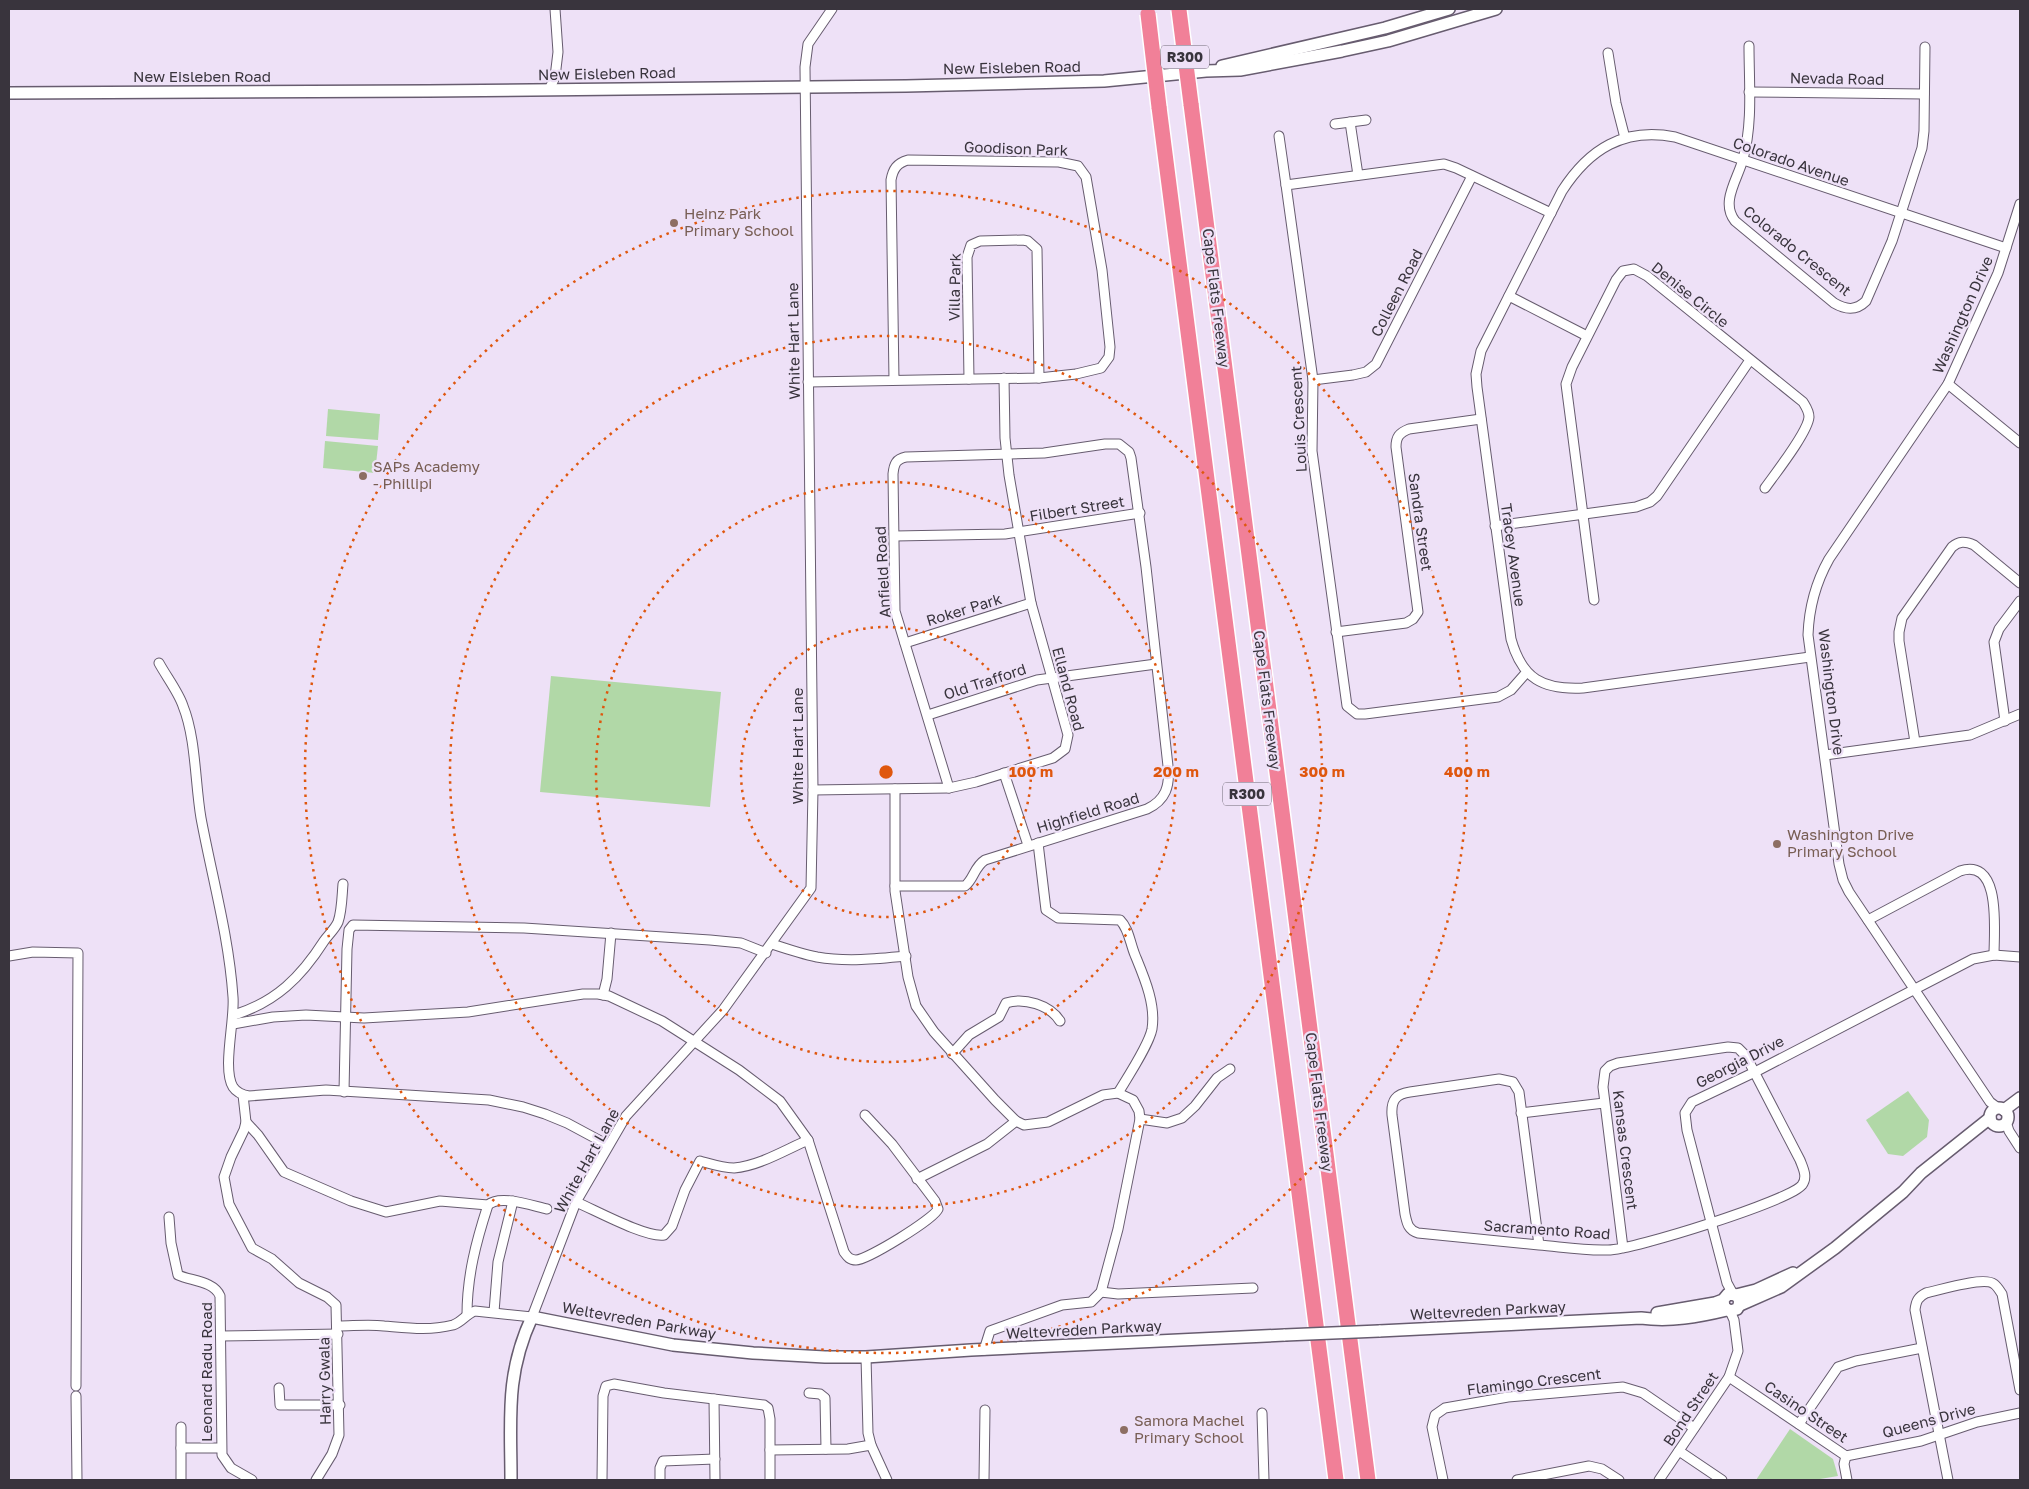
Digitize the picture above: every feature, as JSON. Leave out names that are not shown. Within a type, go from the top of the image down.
[{"type":"highway","name":"Cape Flats Freeway","points":[[1179,10],[1368,1480]]},
{"type":"highway","name":"Cape Flats Freeway","points":[[1147,11],[1336,1480]]},
{"type":"main road","name":"New Eisleben Road","points":[[1206,71],[1240,61],[1385,28],[1449,9]]},
{"type":"main road","name":"New Eisleben Road","points":[[9,93],[805,87],[1068,82],[1139,78],[1206,71],[1240,70],[1342,51],[1388,41],[1496,9]]},
{"type":"main road","name":"Weltevreden Parkway","points":[[532,1317],[673,1345],[782,1355],[866,1357],[1640,1318],[1659,1320],[1683,1318],[1781,1287],[1835,1248],[1903,1192],[1925,1178],[2020,1098]]},
{"type":"main road","name":"Weltevreden Parkway","points":[[1999,1117],[2020,1108]]},
{"type":"main road","points":[[512,1480],[512,1383],[518,1351],[532,1317]]},
{"type":"street","points":[[554,90],[558,42],[555,9]]},
{"type":"street","name":"White Hart Lane","points":[[532,1317],[576,1202],[626,1116],[724,1010],[811,888],[812,790],[805,67],[808,44],[832,9]]},
{"type":"street","points":[[1743,160],[1748,130],[1749,46]]},
{"type":"street","points":[[1901,213],[1922,148],[1925,47]]},
{"type":"street","points":[[1608,53],[1616,103],[1625,138]]},
{"type":"street","name":"Nevada Road","points":[[1749,92],[1924,94]]},
{"type":"street","points":[[1335,124],[1366,120]]},
{"type":"street","points":[[1350,122],[1358,175]]},
{"type":"street","name":"Colorado Avenue","points":[[1574,172],[1594,153],[1625,138],[1645,134],[1660,134],[1675,137],[2006,248]]},
{"type":"street","name":"Louis Crescent","points":[[1278,136],[1313,380],[1312,451],[1345,699],[1351,710],[1357,714],[1374,714],[1498,697],[1512,690],[1526,673]]},
{"type":"street","name":"Goodison Park","points":[[894,380],[891,180],[896,166],[908,160],[1059,162],[1078,166],[1082,170],[1091,204],[1102,270],[1110,348],[1109,357],[1106,364],[1096,371],[1038,378]]},
{"type":"street","name":"Colorado Crescent","points":[[1743,160],[1730,198],[1730,215],[1842,308],[1855,308],[1866,300],[1892,241],[1901,213]]},
{"type":"street","points":[[1286,184],[1444,164],[1551,213]]},
{"type":"street","name":"Tracey Avenue","points":[[1526,673],[1519,662],[1511,639],[1476,374],[1481,351],[1551,213],[1574,172]]},
{"type":"street","name":"Colleen Road","points":[[1313,380],[1366,372],[1376,364],[1472,176]]},
{"type":"street","name":"Washington Drive","points":[[2020,204],[1998,273],[1948,384],[1819,576],[1809,616],[1808,636],[1839,864],[1849,892],[2020,1148]]},
{"type":"street","name":"Villa Park","points":[[969,379],[967,256],[971,245],[980,241],[1023,240],[1028,241],[1036,249],[1038,378]]},
{"type":"street","name":"Denise Circle","points":[[1594,600],[1566,384],[1572,367],[1619,274],[1628,269],[1634,269],[1646,276],[1750,360]]},
{"type":"street","points":[[1509,296],[1587,336]]},
{"type":"street","points":[[1496,526],[1636,507],[1650,502],[1657,496],[1684,458],[1750,360],[1803,402],[1809,415],[1808,422],[1799,439],[1765,488]]},
{"type":"street","name":"Elland Road","points":[[812,790],[948,788],[970,784],[1053,758],[1065,749],[1068,735],[1031,603],[1007,454],[1004,378]]},
{"type":"street","points":[[808,382],[1038,378]]},
{"type":"street","points":[[1948,384],[2020,443]]},
{"type":"street","name":"Sandra Street","points":[[1336,632],[1406,623],[1414,619],[1418,612],[1396,447],[1398,436],[1409,429],[1481,419]]},
{"type":"street","name":"Filbert Street","points":[[1007,454],[1044,453],[1105,444],[1119,444],[1128,452],[1131,458],[1146,567]]},
{"type":"street","name":"Anfield Road","points":[[948,788],[896,611],[893,474],[896,462],[900,458],[1007,454]]},
{"type":"street","name":"Filbert Street","points":[[895,536],[1020,532],[1140,513]]},
{"type":"street","points":[[1915,742],[1899,640],[1902,618],[1956,543],[1968,542],[1974,545],[2020,583]]},
{"type":"street","name":"Highfield Road","points":[[895,883],[965,886],[979,864],[985,860],[1147,810],[1156,805],[1165,795],[1170,779],[1146,567]]},
{"type":"street","points":[[2005,721],[1994,642],[1999,629],[2020,601]]},
{"type":"street","name":"Roker Park","points":[[905,643],[1031,603]]},
{"type":"street","points":[[1526,673],[1555,687],[1583,688],[1810,657]]},
{"type":"street","points":[[159,663],[183,704],[187,718],[201,816],[211,860],[233,990],[233,1020],[229,1064],[230,1080],[234,1089],[243,1095],[256,1097],[317,1091],[463,1097],[501,1102],[556,1118],[608,1145]]},
{"type":"street","name":"Old Trafford","points":[[928,715],[1026,683],[1051,677],[1156,664]]},
{"type":"street","points":[[1825,755],[1970,735],[2020,714]]},
{"type":"street","points":[[1004,773],[1033,844],[1046,910],[1058,918],[1120,920],[1126,926],[1131,947],[1148,988],[1152,1028],[1147,1045],[1118,1093]]},
{"type":"street","points":[[895,789],[895,883],[910,985],[916,1006],[952,1054],[1016,1121],[1024,1125],[1048,1122],[1103,1095],[1118,1093],[1133,1100],[1139,1111],[1140,1119],[1118,1228],[1101,1292],[1091,1302],[1062,1305],[990,1331],[984,1350]]},
{"type":"street","points":[[1868,920],[1960,871],[1971,868],[1986,877],[1992,893],[1994,906],[1994,955]]},
{"type":"street","points":[[233,1020],[290,985],[314,956],[338,921],[343,884]]},
{"type":"street","points":[[338,921],[353,926],[524,928],[731,941],[751,946],[766,953]]},
{"type":"street","points":[[344,1092],[348,934],[350,927],[353,926]]},
{"type":"street","points":[[603,995],[607,980],[610,934]]},
{"type":"street","points":[[772,944],[808,955],[826,958],[859,959],[906,956]]},
{"type":"street","points":[[9,956],[33,952],[78,953],[77,1480]]},
{"type":"street","name":"Georgia Drive","points":[[1731,1302],[1687,1130],[1685,1113],[1692,1102],[1755,1072],[1973,959],[1994,955],[2020,958]]},
{"type":"street","points":[[233,1020],[306,1014],[345,1018],[468,1012],[583,994],[603,995],[648,1013],[739,1070],[780,1101],[808,1140],[840,1242],[844,1252],[851,1260],[865,1258],[936,1214],[938,1210],[935,1201],[892,1144],[865,1115]]},
{"type":"street","points":[[952,1054],[969,1035],[999,1017],[1006,1002],[1011,1001],[1042,1006],[1054,1012],[1060,1021]]},
{"type":"street","name":"Kansas Crescent","points":[[1624,1248],[1604,1103],[1603,1077],[1605,1071],[1610,1066],[1618,1063],[1733,1047],[1742,1051],[1755,1072]]},
{"type":"street","points":[[1140,1119],[1167,1123],[1182,1118],[1195,1106],[1217,1078],[1230,1068]]},
{"type":"street","name":"Sacramento Road","points":[[1521,1113],[1517,1086],[1513,1082],[1503,1079],[1403,1093],[1394,1099],[1392,1115],[1405,1214],[1409,1229],[1418,1234],[1593,1250],[1624,1248],[1656,1241],[1777,1199],[1797,1190],[1805,1180],[1803,1167],[1755,1072]]},
{"type":"street","points":[[243,1095],[246,1122],[258,1135],[284,1172],[351,1202],[376,1210],[390,1212],[440,1200],[488,1205]]},
{"type":"street","points":[[1539,1244],[1521,1113],[1604,1103]]},
{"type":"street","points":[[918,1179],[987,1144],[1016,1121]]},
{"type":"street","name":"Harry Gwala","points":[[246,1122],[224,1177],[229,1204],[243,1228],[247,1241],[252,1248],[272,1259],[293,1279],[327,1297],[336,1306],[340,1406],[339,1435],[337,1443],[316,1480]]},
{"type":"street","points":[[576,1202],[638,1229],[655,1235],[664,1235],[672,1226],[685,1190],[700,1162],[727,1167],[742,1166],[769,1158],[808,1140]]},
{"type":"street","points":[[467,1315],[469,1272],[488,1205],[494,1201],[513,1201],[548,1209]]},
{"type":"street","points":[[494,1312],[498,1262],[513,1201]]},
{"type":"street","name":"Leonard Radu Road","points":[[169,1218],[171,1243],[178,1275],[211,1286],[218,1291],[221,1302],[222,1336],[222,1455],[227,1464],[252,1480]]},
{"type":"street","points":[[1948,1480],[1915,1310],[1916,1302],[1920,1296],[1926,1293],[1978,1282],[1988,1281],[1994,1284],[2002,1294],[2020,1390]]},
{"type":"street","points":[[1101,1292],[1118,1294],[1253,1288]]},
{"type":"street","name":"Bond Street","points":[[1659,1480],[1729,1377],[1738,1351],[1731,1302]]},
{"type":"street","points":[[222,1336],[338,1330],[372,1325],[410,1329],[431,1328],[459,1323],[467,1315],[475,1311],[532,1317]]},
{"type":"street","points":[[1799,1424],[1838,1367],[1856,1361],[1922,1348]]},
{"type":"street","points":[[866,1357],[867,1416],[872,1445],[887,1480]]},
{"type":"street","name":"Casino Street","points":[[1729,1377],[1846,1456],[1844,1464],[1847,1480]]},
{"type":"street","points":[[602,1480],[602,1396],[606,1386],[614,1384],[664,1393],[758,1403],[768,1408],[770,1418],[770,1480]]},
{"type":"street","name":"Flamingo Crescent","points":[[1443,1480],[1432,1427],[1435,1415],[1446,1408],[1508,1397],[1623,1386],[1643,1393],[1694,1428]]},
{"type":"street","points":[[279,1388],[280,1405],[340,1406]]},
{"type":"street","points":[[809,1393],[820,1394],[825,1398],[826,1449]]},
{"type":"street","points":[[714,1399],[715,1480]]},
{"type":"street","points":[[984,1480],[985,1410]]},
{"type":"street","points":[[1262,1412],[1264,1480]]},
{"type":"street","name":"Queens Drive","points":[[1846,1456],[1921,1441],[1978,1422],[2020,1413]]},
{"type":"street","points":[[181,1427],[181,1480]]},
{"type":"street","points":[[770,1450],[858,1448],[872,1445]]},
{"type":"street","points":[[181,1448],[221,1448]]},
{"type":"street","points":[[1679,1451],[1722,1480]]},
{"type":"street","points":[[660,1480],[662,1461],[715,1459]]},
{"type":"street","points":[[1517,1480],[1589,1466],[1602,1469],[1619,1480]]},
{"type":"green space","points":[[328,409],[380,414],[378,440],[326,436]]},
{"type":"green space","points":[[325,441],[378,446],[375,473],[323,468]]},
{"type":"green space","points":[[551,676],[721,692],[710,807],[540,792]]},
{"type":"green space","points":[[1908,1091],[1929,1120],[1927,1137],[1903,1156],[1888,1154],[1866,1120]]},
{"type":"green space","points":[[1790,1429],[1833,1459],[1838,1476],[1814,1480],[1756,1480]]},
{"type":"place","name":"Heinz Park Primary School","points":[[674,223]]},
{"type":"place","name":"SAPs Academy - Phillipi","points":[[363,476]]},
{"type":"place","name":"Washington Drive Primary School","points":[[1777,844]]},
{"type":"place","name":"Samora Machel Primary School","points":[[1124,1430]]}]
